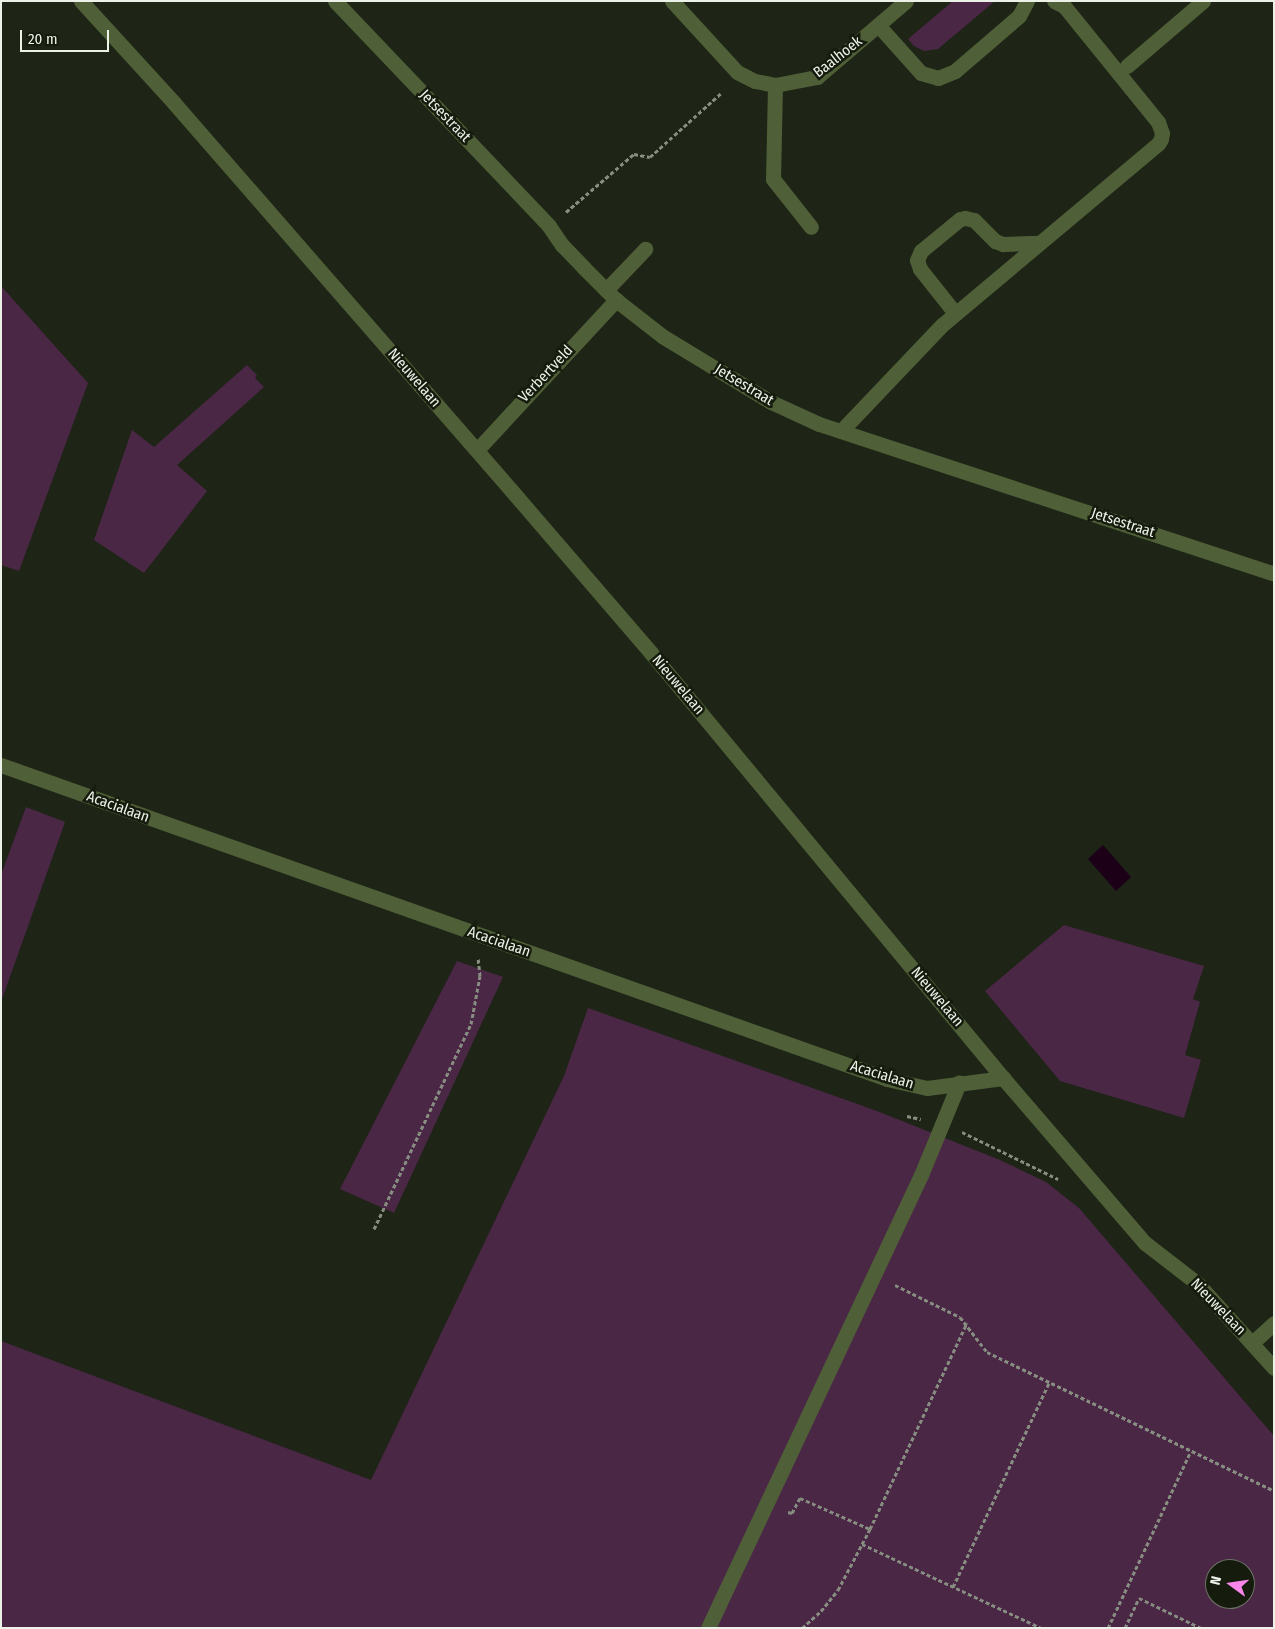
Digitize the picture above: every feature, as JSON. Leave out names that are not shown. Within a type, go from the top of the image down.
[{"type":"street","name":"Nieuwelaan","points":[[81,1],[174,103],[477,450],[651,653],[1003,1078],[1145,1243],[1198,1284],[1274,1368]]},
{"type":"street","name":"Jetsestraat","points":[[335,1],[549,226],[562,245],[611,295],[662,336],[771,402],[795,414],[841,431],[1274,574]]},
{"type":"street","name":"Baalhoek","points":[[672,1],[736,72],[755,81],[775,85],[817,76],[906,1]]},
{"type":"street","points":[[878,25],[921,73],[938,78],[955,71],[1012,22],[1024,9],[1026,1]]},
{"type":"street","points":[[841,431],[942,324],[1158,144],[1162,133],[1158,122],[1064,6],[1054,1]]},
{"type":"street","points":[[1127,66],[1203,1]]},
{"type":"street","points":[[775,85],[773,179],[811,227]]},
{"type":"street","points":[[956,313],[918,265],[922,252],[934,241],[965,218],[974,220],[995,241],[1003,244],[1039,243]]},
{"type":"street","name":"Verbertveld","points":[[477,450],[611,295],[645,249]]},
{"type":"street","name":"Acacialaan","points":[[1,765],[887,1079],[927,1088],[1003,1078]]},
{"type":"street","points":[[708,1628],[922,1175],[959,1084]]},
{"type":"street","points":[[1252,1343],[1274,1324]]},
{"type":"path","points":[[562,215],[634,154],[650,157],[721,93]]},
{"type":"path","points":[[374,1229],[471,1024],[480,976],[477,934]]},
{"type":"path","points":[[907,1116],[942,1124],[1060,1180]]},
{"type":"path","points":[[874,1275],[960,1316],[987,1352],[1274,1491]]},
{"type":"path","points":[[802,1628],[821,1611],[838,1590],[870,1529],[966,1323]]},
{"type":"path","points":[[953,1586],[1050,1383]]},
{"type":"path","points":[[1108,1628],[1192,1451]]},
{"type":"path","points":[[767,1503],[792,1514],[800,1498],[870,1529]]},
{"type":"path","points":[[862,1544],[1041,1628]]},
{"type":"path","points":[[1125,1628],[1139,1598],[1201,1628]]},
{"type":"shaded area","points":[[953,1],[995,1],[938,49],[924,51],[914,46],[908,39]]},
{"type":"shaded area","points":[[1,286],[88,383],[19,571],[1,565]]},
{"type":"shaded area","points":[[247,365],[257,375],[255,378],[264,387],[177,465],[207,491],[144,573],[94,540],[132,430],[154,447]]},
{"type":"shaded area","points":[[26,807],[65,822],[1,1002],[1,875]]},
{"type":"shaded area","points":[[1103,845],[1131,877],[1116,891],[1088,859]]},
{"type":"shaded area","points":[[1064,925],[1204,966],[1193,999],[1200,1002],[1185,1055],[1201,1060],[1184,1118],[1060,1081],[985,991]]},
{"type":"shaded area","points":[[457,961],[503,977],[394,1213],[340,1189]]},
{"type":"shaded area","points":[[588,1008],[877,1111],[1000,1160],[1046,1182],[1079,1208],[1274,1436],[1274,1628],[1,1628],[1,1341],[371,1480],[564,1076]]}]
